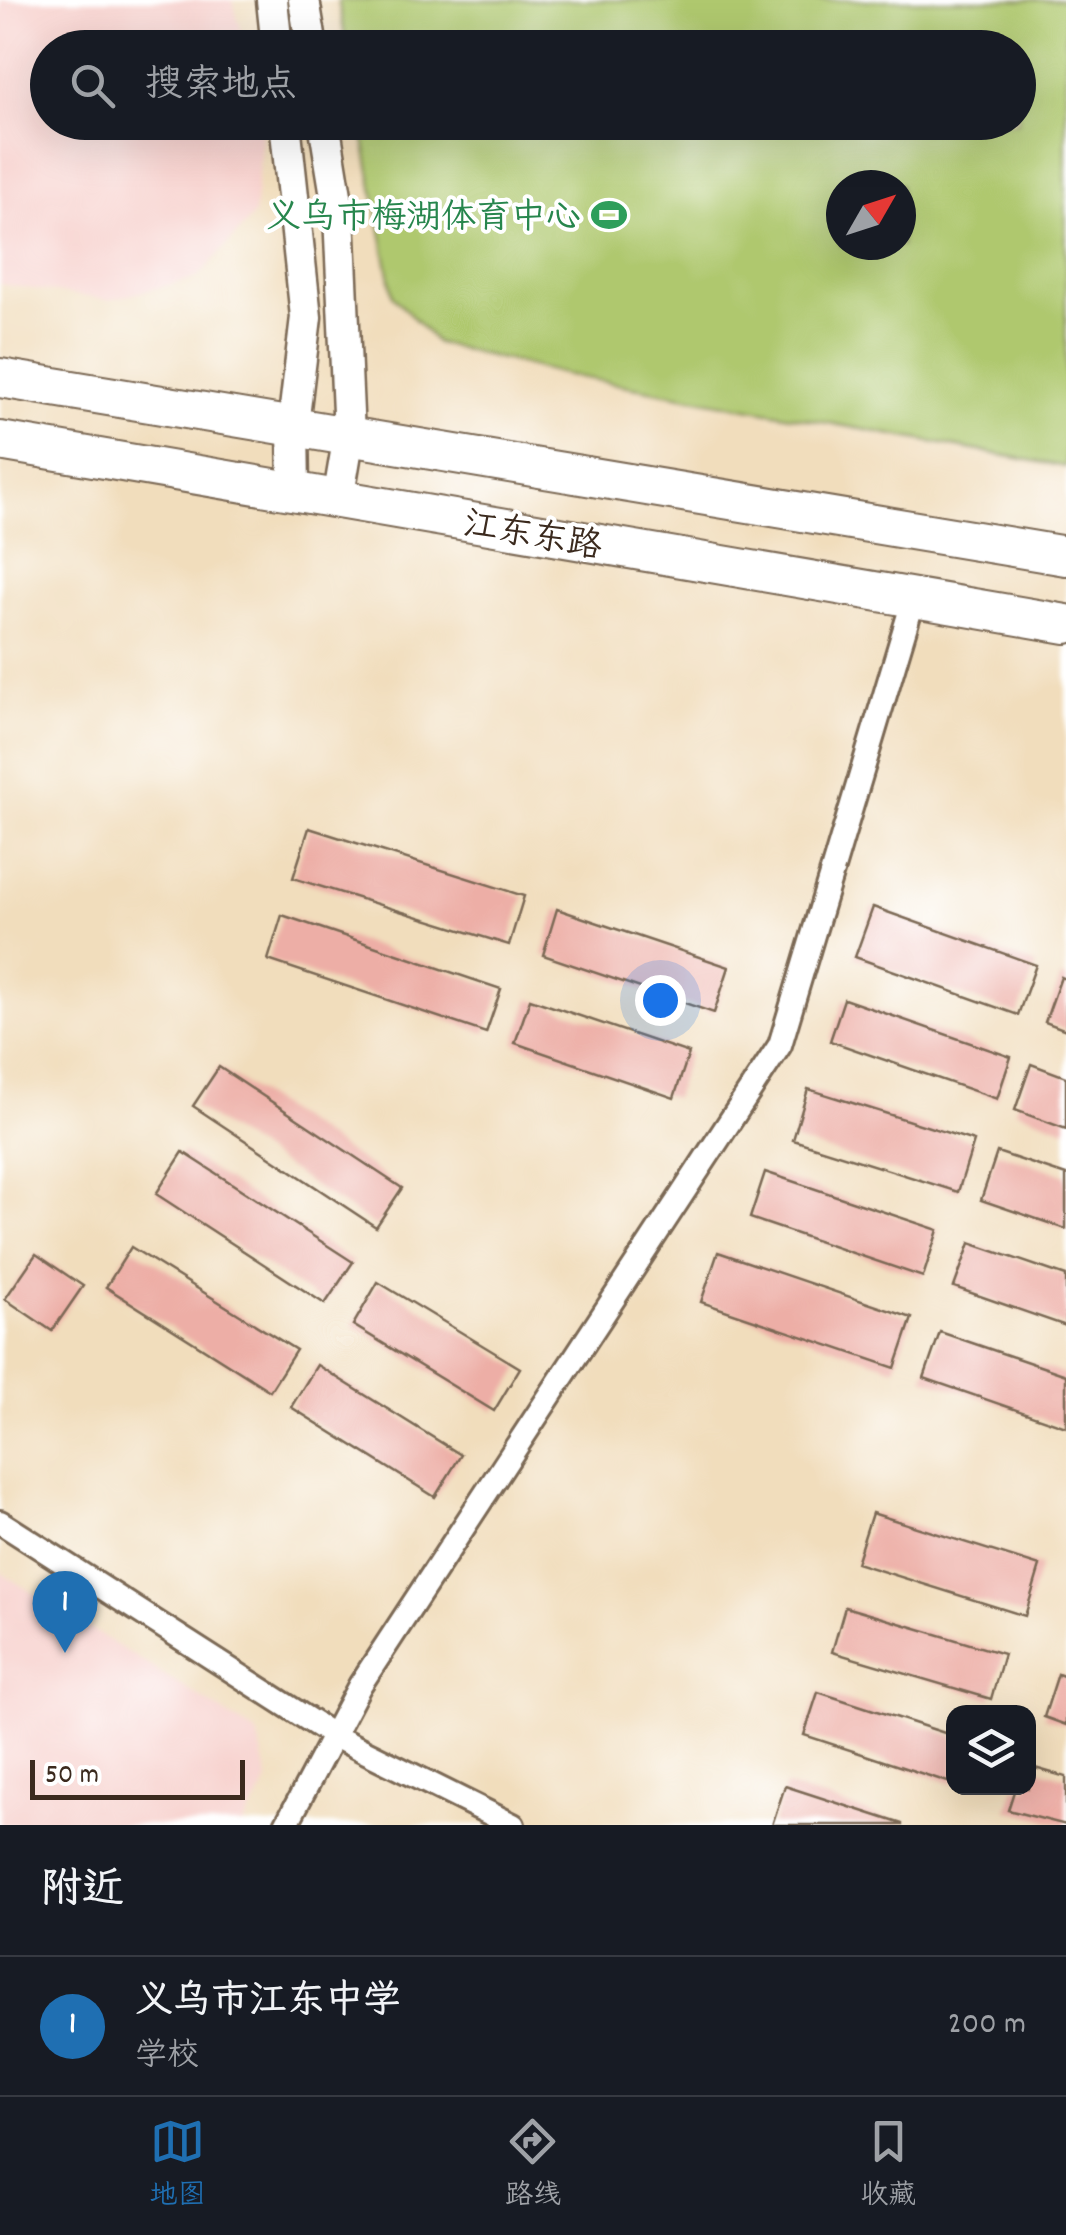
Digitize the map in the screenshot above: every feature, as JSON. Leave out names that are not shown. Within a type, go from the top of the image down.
[{"type":"main road","name":"江东东路","points":[[0,378],[1066,556]]},
{"type":"main road","name":"江东东路","points":[[0,441],[1066,624]]},
{"type":"street","points":[[272,0],[275,30]]},
{"type":"street","points":[[304,0],[309,30]]},
{"type":"street","points":[[287,140],[306,317],[294,425],[294,492]]},
{"type":"street","points":[[327,140],[339,214],[349,434],[338,500]]},
{"type":"street","points":[[286,1825],[360,1686],[780,1045],[914,598]]},
{"type":"street","points":[[0,1522],[334,1736],[513,1825]]},
{"type":"shaded area","points":[[0,0],[232,0],[241,30],[30,30],[30,140],[261,140],[254,215],[197,278],[109,300],[0,284]]},
{"type":"shaded area","points":[[0,1572],[258,1734],[268,1781],[243,1825],[0,1825]]},
{"type":"green space","name":"义乌市梅湖体育中心","points":[[338,0],[1066,0],[1066,467],[563,374],[437,343],[393,296],[364,140],[1036,140],[1036,30],[344,30]]},
{"type":"building","points":[[309,828],[524,896],[509,945],[293,878]]},
{"type":"building","points":[[873,907],[1036,965],[1018,1015],[855,957]]},
{"type":"building","points":[[557,909],[729,967],[714,1013],[543,955]]},
{"type":"building","points":[[282,915],[501,989],[486,1033],[268,960]]},
{"type":"building","points":[[1061,977],[1066,979],[1066,1030],[1045,1022]]},
{"type":"building","points":[[530,999],[689,1053],[674,1098],[515,1043]]},
{"type":"building","points":[[844,999],[1011,1057],[997,1099],[830,1041]]},
{"type":"building","points":[[1031,1064],[1066,1077],[1066,1129],[1015,1110]]},
{"type":"building","points":[[219,1067],[402,1188],[376,1227],[193,1106]]},
{"type":"building","points":[[808,1089],[974,1141],[958,1192],[793,1140]]},
{"type":"building","points":[[183,1152],[353,1262],[325,1304],[156,1194]]},
{"type":"building","points":[[997,1152],[1066,1175],[1066,1229],[981,1200]]},
{"type":"building","points":[[765,1172],[938,1230],[923,1277],[750,1218]]},
{"type":"building","points":[[970,1243],[1066,1276],[1066,1326],[954,1287]]},
{"type":"building","points":[[131,1247],[296,1350],[270,1391],[106,1287]]},
{"type":"building","points":[[718,1252],[912,1318],[895,1368],[701,1302]]},
{"type":"building","points":[[36,1254],[83,1286],[52,1331],[5,1299]]},
{"type":"building","points":[[378,1282],[520,1368],[494,1411],[353,1325]]},
{"type":"building","points":[[940,1332],[1066,1375],[1066,1427],[924,1378]]},
{"type":"building","points":[[317,1365],[461,1455],[435,1497],[291,1407]]},
{"type":"building","points":[[872,1513],[1040,1566],[1025,1616],[856,1563]]},
{"type":"building","points":[[845,1607],[1004,1654],[991,1699],[832,1652]]},
{"type":"building","points":[[1058,1674],[1066,1677],[1066,1725],[1044,1717]]},
{"type":"building","points":[[818,1692],[946,1733],[946,1781],[804,1735]]},
{"type":"building","points":[[1036,1768],[1066,1777],[1066,1825],[1008,1810],[1013,1795],[1036,1795]]},
{"type":"building","points":[[785,1786],[902,1824],[902,1825],[772,1825]]},
{"type":"place","name":"义乌市梅湖体育中心","points":[[609,215]]},
{"type":"place","name":"义乌市江东中学","points":[[65,1653]]}]
